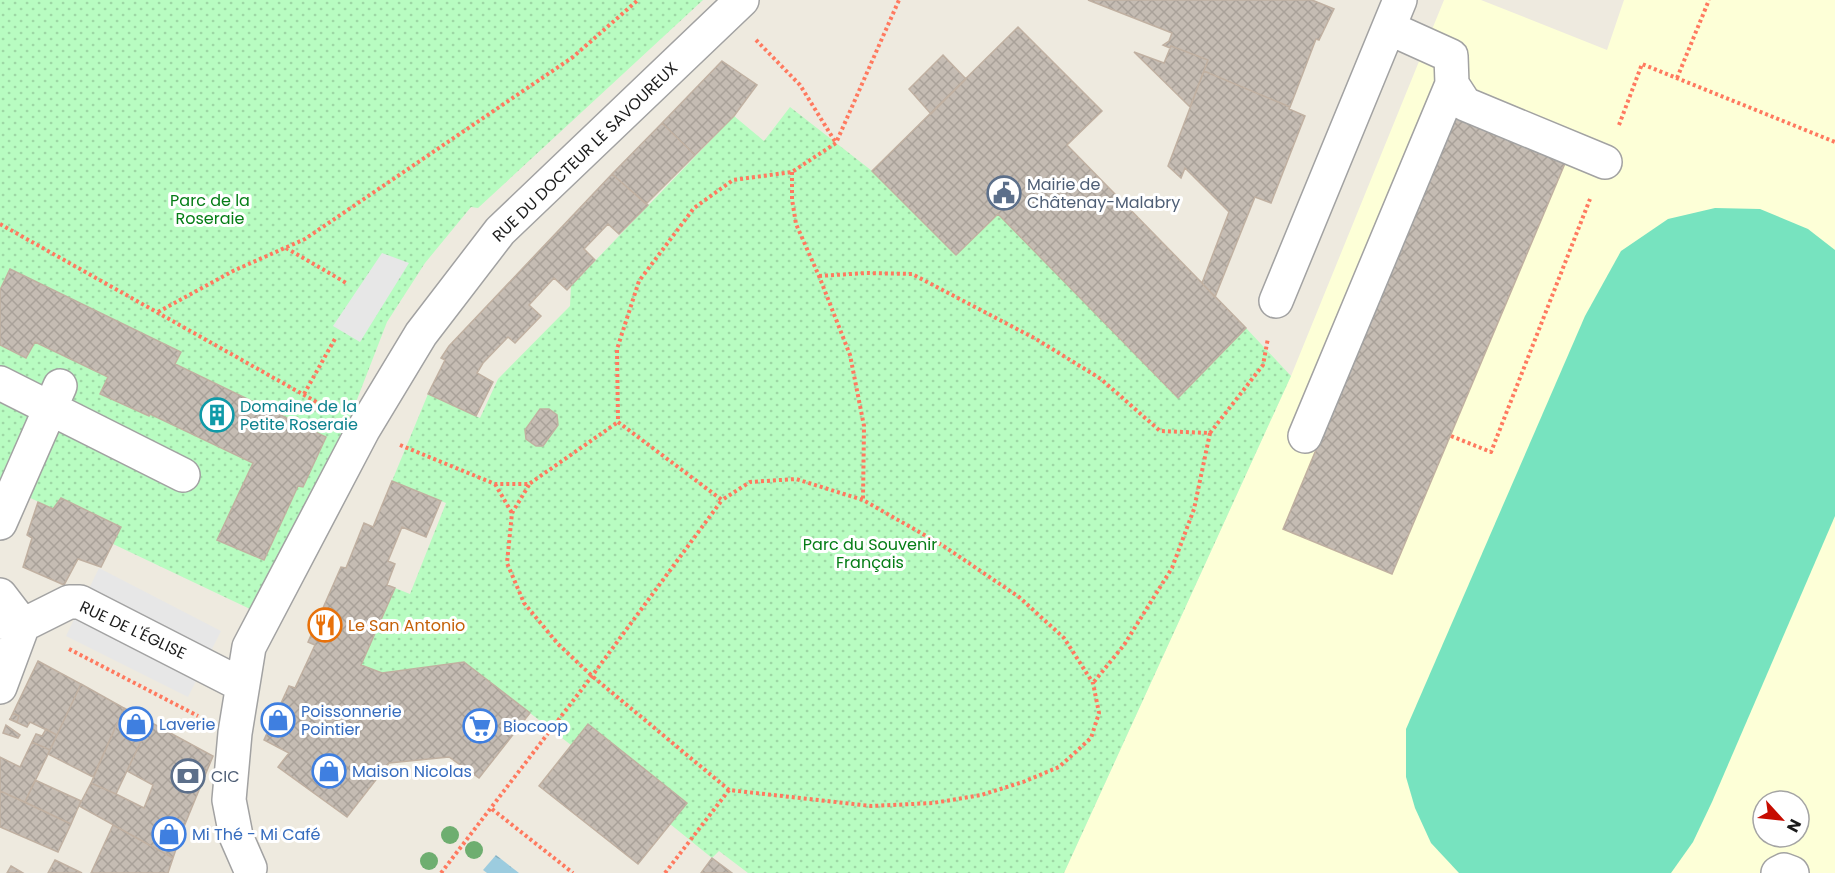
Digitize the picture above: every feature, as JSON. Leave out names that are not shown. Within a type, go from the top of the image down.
[{"type":"street","name":"RUE DU DOCTEUR LE SAVOUREUX","points":[[253,871],[236,836],[229,800],[235,733],[249,647],[363,430],[421,334],[500,231],[735,6]]},
{"type":"street","points":[[1276,301],[1394,14],[1451,56],[1452,84],[1305,436]]},
{"type":"street","points":[[1452,84],[1465,104],[1605,162]]},
{"type":"street","points":[[0,383],[55,397],[183,475]]},
{"type":"street","points":[[0,523],[55,397]]},
{"type":"street","points":[[0,595],[11,623],[0,687]]},
{"type":"street","name":"RUE DE L'ÉGLISE","points":[[11,623],[69,602],[80,603],[242,685]]},
{"type":"street","points":[[1778,873],[1784,870],[1792,873]]},
{"type":"path","points":[[158,312],[233,271],[305,239],[573,57],[638,0]]},
{"type":"path","points":[[618,422],[616,349],[639,281],[694,208],[733,180],[792,172],[836,143],[899,0]]},
{"type":"path","points":[[1677,78],[1709,0]]},
{"type":"path","points":[[735,6],[800,85],[836,143]]},
{"type":"path","points":[[1451,436],[1491,452],[1642,64],[1835,142]]},
{"type":"path","points":[[792,172],[792,199],[796,224],[850,355],[864,426],[863,500]]},
{"type":"path","points":[[0,224],[304,394],[363,430],[495,484],[529,484]]},
{"type":"path","points":[[285,248],[348,284]]},
{"type":"path","points":[[819,276],[866,273],[912,274],[1036,339],[1101,379],[1160,431],[1210,433]]},
{"type":"path","points":[[1093,683],[1125,645],[1172,568],[1194,509],[1210,433],[1263,365],[1276,301]]},
{"type":"path","points":[[304,394],[336,337]]},
{"type":"path","points":[[441,873],[592,676],[722,500],[750,482],[796,479],[863,500],[942,545],[1019,597],[1064,638],[1093,683],[1099,713],[1091,738],[1059,767],[1023,782],[981,795],[933,802],[871,806],[729,790],[592,676],[558,644],[524,603],[507,563],[512,513],[529,484],[618,422]]},
{"type":"path","points":[[618,422],[722,500]]},
{"type":"path","points":[[495,484],[512,513]]},
{"type":"path","points":[[11,623],[235,733]]},
{"type":"path","points":[[665,873],[729,790]]},
{"type":"path","points":[[492,808],[573,873]]},
{"type":"shaded area","points":[[1444,0],[1481,0],[1607,50],[1624,0],[1835,0],[1835,873],[1064,873],[1291,376]]},
{"type":"shaded area","points":[[382,253],[409,263],[360,342],[333,326]]},
{"type":"shaded area","points":[[99,568],[221,631],[188,697],[66,636]]},
{"type":"green space","name":"Parc de la Roseraie","points":[[0,0],[703,0],[478,208],[471,207],[425,263],[387,322],[351,415],[250,609],[113,544],[121,527],[61,498],[53,509],[0,483]]},
{"type":"green space","name":"Parc du Souvenir Français","points":[[790,107],[872,171],[956,255],[998,214],[1178,398],[1246,328],[1291,376],[1064,873],[748,873],[719,851],[712,858],[670,824],[687,803],[588,724],[571,745],[530,713],[382,673],[361,665],[395,588],[410,594],[446,503],[392,481],[428,394],[480,418],[498,379],[570,306],[571,286],[734,116],[764,141]]},
{"type":"green space","points":[[1715,208],[1760,209],[1808,229],[1835,250],[1835,516],[1712,802],[1693,842],[1671,873],[1459,873],[1431,843],[1415,808],[1406,777],[1406,729],[1585,316],[1621,251],[1668,219]]},
{"type":"water","points":[[496,855],[519,873],[487,873],[483,870]]},
{"type":"building","points":[[1088,0],[1312,0],[1334,9],[1319,40],[1316,39],[1290,107],[1204,71],[1208,60],[1163,45],[1169,41],[1172,33]]},
{"type":"building","name":"Mairie de Châtenay-Malabry","points":[[1018,27],[1102,111],[1067,145],[1246,328],[1178,398],[998,214],[956,255],[872,171]]},
{"type":"building","points":[[1171,46],[1208,60],[1190,107],[1134,52],[1164,63]]},
{"type":"building","points":[[943,55],[966,79],[931,114],[909,89]]},
{"type":"building","points":[[722,61],[757,85],[734,116],[695,155],[662,123]]},
{"type":"building","points":[[1204,71],[1290,107],[1289,109],[1305,116],[1271,203],[1255,197],[1215,297],[1202,283],[1229,212],[1185,168],[1181,178],[1168,166]]},
{"type":"building","points":[[1458,109],[1569,154],[1392,574],[1283,529]]},
{"type":"building","points":[[662,123],[695,155],[646,204],[612,174]]},
{"type":"building","points":[[612,174],[648,205],[619,234],[608,224],[584,249],[595,260],[567,290],[554,278],[529,305],[541,316],[515,343],[508,337],[483,363],[477,373],[493,382],[476,416],[428,394],[445,360],[441,358],[449,346]]},
{"type":"building","name":"Domaine de la Petite Roseraie","points":[[10,269],[181,352],[175,364],[326,437],[303,487],[298,486],[264,560],[217,540],[253,463],[150,414],[149,416],[100,394],[108,377],[35,342],[26,358],[0,345],[0,290]]},
{"type":"building","points":[[540,409],[549,409],[557,415],[558,425],[543,446],[536,446],[526,439],[525,430]]},
{"type":"building","points":[[392,481],[441,501],[426,537],[402,527],[388,561],[395,564],[387,585],[395,588],[361,665],[382,673],[464,662],[530,713],[479,778],[449,757],[389,763],[347,817],[278,767],[289,753],[264,740],[289,686],[295,688],[315,645],[308,642],[341,567],[346,568],[364,523],[373,527]]},
{"type":"building","points":[[61,498],[121,527],[101,567],[78,559],[64,585],[23,567],[32,538],[27,535],[38,502],[53,509]]},
{"type":"building","points":[[38,661],[81,684],[57,735],[30,722],[27,727],[9,719],[17,722],[19,716],[13,713]]},
{"type":"building","points":[[81,684],[124,708],[93,777],[48,754]]},
{"type":"building","points":[[124,708],[150,722],[116,794],[91,783]]},
{"type":"building","points":[[13,713],[19,716],[17,722],[10,719]]},
{"type":"building","points":[[150,722],[213,756],[173,858],[79,806],[91,783],[144,808],[153,785],[127,771]]},
{"type":"building","points":[[588,724],[687,803],[638,864],[539,786]]},
{"type":"building","points":[[6,725],[20,735],[18,738],[3,733]]},
{"type":"building","points":[[46,729],[57,735],[50,750],[32,742],[36,734],[42,736]]},
{"type":"building","points":[[32,742],[50,750],[25,802],[0,791],[0,757],[20,767]]},
{"type":"building","points":[[35,780],[81,801],[71,824],[25,802]]},
{"type":"building","points":[[0,791],[71,824],[58,852],[0,827]]},
{"type":"building","points":[[113,825],[173,858],[168,873],[91,873]]},
{"type":"building","points":[[712,858],[732,873],[701,873]]},
{"type":"building","points":[[55,860],[82,873],[48,873]]},
{"type":"building","points":[[11,866],[23,873],[7,873]]},
{"type":"place","name":"Mairie de Châtenay-Malabry","points":[[1004,193]]},
{"type":"place","name":"Domaine de la Petite Roseraie","points":[[217,415]]},
{"type":"place","name":"Le San Antonio","points":[[325,625]]},
{"type":"place","name":"Poissonnerie Pointier","points":[[278,720]]},
{"type":"place","name":"Laverie","points":[[136,724]]},
{"type":"place","name":"Biocoop","points":[[480,726]]},
{"type":"place","name":"Maison Nicolas","points":[[329,771]]},
{"type":"place","name":"CIC","points":[[188,776]]},
{"type":"place","name":"Mi Thé - Mi Café","points":[[169,834]]}]
